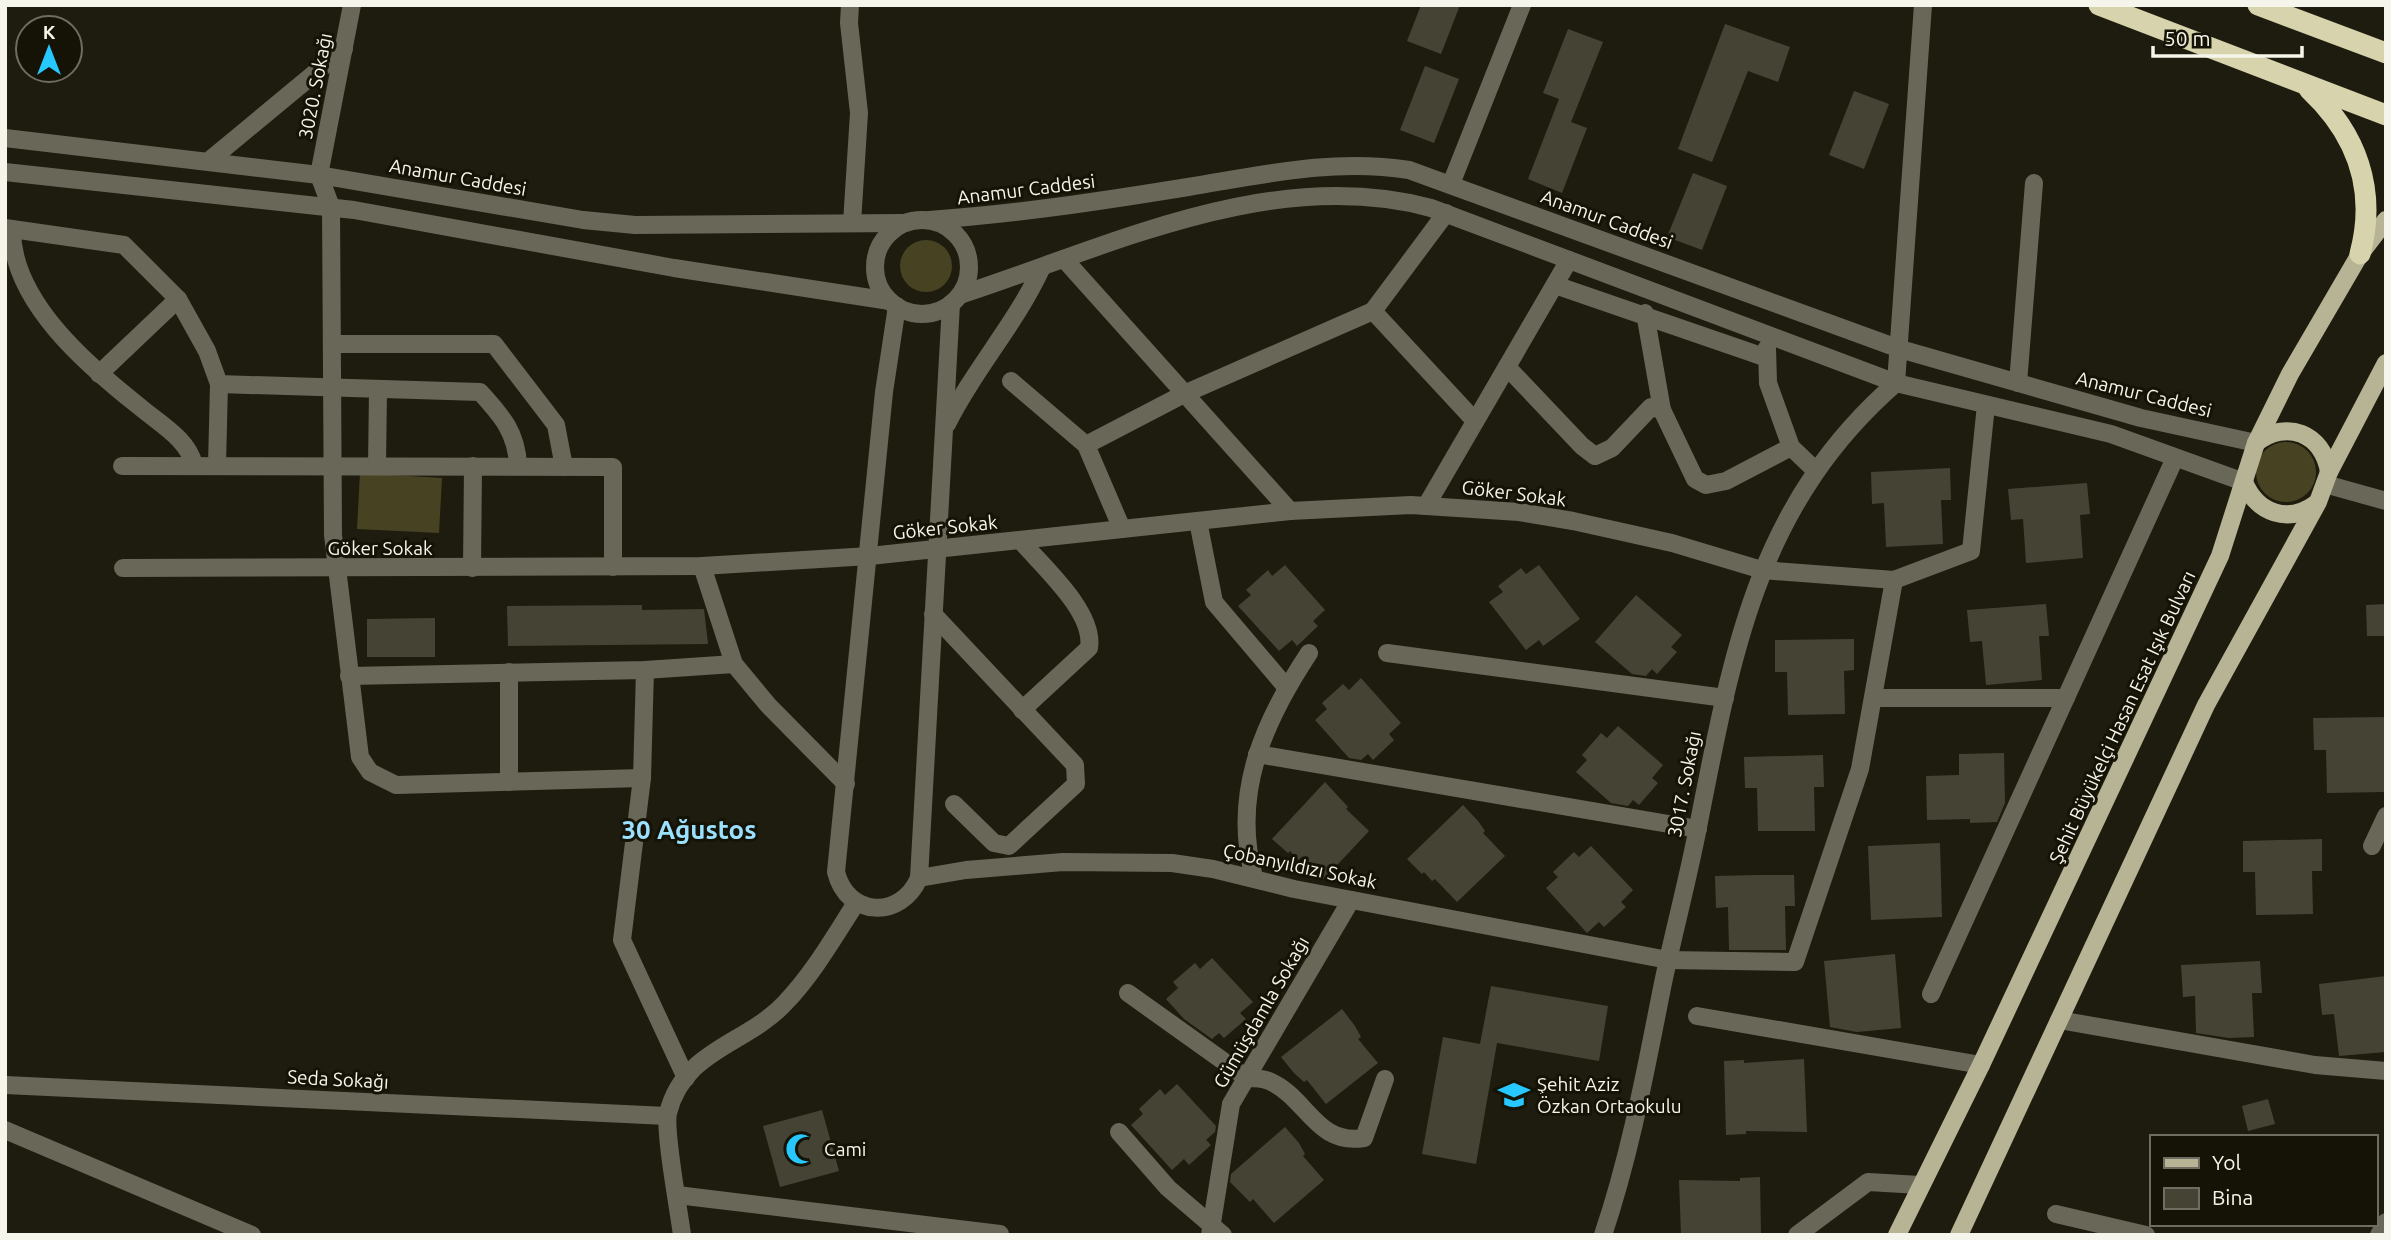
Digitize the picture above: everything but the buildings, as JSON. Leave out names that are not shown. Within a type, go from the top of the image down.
[{"type":"highway","points":[[2099,5],[2386,115]]},
{"type":"highway","points":[[2258,5],[2386,53]]},
{"type":"highway","points":[[2303,83],[2333,114],[2360,162],[2368,207],[2360,254]]},
{"type":"main road","name":"Şehit Büyükelçi Hasan Esat Işık Bulvarı","points":[[1897,1235],[1981,1065],[2220,556],[2256,443],[2290,374],[2360,254],[2386,220]]},
{"type":"main road","points":[[1959,1235],[2206,705],[2318,502],[2327,478],[2386,363]]},
{"type":"main road","points":[[2256,443],[2264,436],[2286,430],[2307,435],[2323,451],[2327,478]]},
{"type":"main road","points":[[2245,482],[2257,503],[2276,514],[2298,514],[2318,502]]},
{"type":"street","name":"3020. Sokağı","points":[[319,175],[352,5]]},
{"type":"street","points":[[850,5],[849,23],[859,113],[852,223]]},
{"type":"street","points":[[1451,184],[1522,5]]},
{"type":"street","points":[[1896,383],[1923,5]]},
{"type":"street","points":[[210,160],[344,49]]},
{"type":"street","name":"Anamur Caddesi","points":[[5,138],[210,160],[319,175],[583,220],[635,225],[905,223]]},
{"type":"street","name":"Anamur Caddesi","points":[[929,220],[1016,214],[1303,167],[1387,166],[1451,184],[1900,349],[2141,418],[2256,443]]},
{"type":"street","points":[[5,172],[331,207],[894,303],[918,313],[941,310],[955,300],[1064,259],[1209,214],[1302,197],[1377,196],[1404,200],[1446,213],[1896,383],[2111,434],[2245,482]]},
{"type":"street","points":[[319,175],[331,207],[335,569],[357,749],[365,765],[377,777],[406,786],[642,778]]},
{"type":"street","points":[[2018,383],[2034,183]]},
{"type":"street","points":[[1086,445],[1184,394],[1373,312],[1446,213]]},
{"type":"street","points":[[929,220],[951,230],[966,249],[969,273],[955,300],[944,430],[919,878],[909,895],[894,906],[874,909],[856,903],[843,890],[836,872],[894,303],[878,281],[876,258],[887,237],[905,223],[929,220]]},
{"type":"street","points":[[194,466],[184,444],[84,360],[23,283],[14,260],[9,229],[124,244],[178,299],[207,351],[219,384],[217,466]]},
{"type":"street","points":[[1064,259],[1290,511]]},
{"type":"street","points":[[1426,506],[1569,260]]},
{"type":"street","points":[[944,430],[976,372],[1012,324],[1041,269]]},
{"type":"street","points":[[1555,285],[1645,313],[1767,358]]},
{"type":"street","points":[[99,374],[178,299]]},
{"type":"street","points":[[1373,312],[1475,421]]},
{"type":"street","points":[[1645,313],[1662,410],[1695,479],[1706,485],[1726,481],[1791,447]]},
{"type":"street","points":[[1767,335],[1768,383],[1791,447],[1815,470]]},
{"type":"street","points":[[332,344],[494,344],[556,425],[564,467]]},
{"type":"street","points":[[1507,366],[1581,446],[1595,456],[1612,448],[1651,407],[1662,410]]},
{"type":"street","points":[[1011,381],[1086,445],[1122,529]]},
{"type":"street","name":"3017. Sokağı","points":[[1603,1235],[1624,1171],[1698,829],[1714,738],[1762,570],[1790,510],[1815,470],[1847,430],[1896,383]]},
{"type":"street","points":[[219,384],[480,392],[508,424],[515,440],[518,466]]},
{"type":"street","points":[[377,466],[379,390]]},
{"type":"street","points":[[1986,405],[1971,551],[1894,580],[1875,698],[2066,698]]},
{"type":"street","points":[[1931,994],[2175,458]]},
{"type":"street","points":[[122,466],[613,467],[613,567]]},
{"type":"street","points":[[472,568],[473,466]]},
{"type":"street","points":[[2327,478],[2386,501]]},
{"type":"street","name":"Göker Sokak","points":[[123,568],[702,566],[937,550],[1290,511],[1358,506],[1426,506],[1519,512],[1573,521],[1672,543],[1762,570],[1894,580]]},
{"type":"street","points":[[1198,521],[1214,602],[1287,688]]},
{"type":"street","points":[[1020,540],[1084,617],[1091,634],[1089,648],[1022,710]]},
{"type":"street","points":[[702,566],[734,664],[768,705],[846,784]]},
{"type":"street","points":[[933,614],[1075,765],[1076,784],[1009,846],[994,843],[954,804]]},
{"type":"street","points":[[1254,877],[1248,855],[1245,810],[1257,754],[1287,688],[1309,653]]},
{"type":"street","points":[[1387,653],[1725,698]]},
{"type":"street","points":[[349,676],[645,670],[734,664]]},
{"type":"street","points":[[645,670],[642,778],[622,940],[686,1078]]},
{"type":"street","points":[[509,673],[509,782]]},
{"type":"street","name":"Çobanyıldızı Sokak","points":[[919,878],[1014,865],[1117,861],[1172,863],[1668,960],[1795,962],[1860,769],[1875,698]]},
{"type":"street","points":[[1257,754],[1698,829]]},
{"type":"street","points":[[2372,846],[2386,816]]},
{"type":"street","name":"Gümüşdamla Sokağı","points":[[1215,1232],[1231,1104],[1351,900]]},
{"type":"street","points":[[682,1235],[667,1116],[686,1078],[714,1050],[758,1026],[786,1002],[856,903]]},
{"type":"street","points":[[1128,993],[1247,1078],[1267,1080],[1286,1091],[1326,1132],[1349,1141],[1364,1138],[1385,1079]]},
{"type":"street","points":[[1698,1016],[1981,1065]]},
{"type":"street","points":[[2059,1020],[2315,1065],[2386,1071]]},
{"type":"street","name":"Seda Sokağı","points":[[5,1085],[667,1116]]},
{"type":"street","points":[[5,1130],[252,1235]]},
{"type":"street","points":[[1119,1132],[1168,1188],[1215,1232]]},
{"type":"street","points":[[1797,1235],[1868,1182],[1920,1185]]},
{"type":"street","points":[[677,1195],[1000,1234]]},
{"type":"street","points":[[2056,1214],[2146,1235]]},
{"type":"street","points":[[2379,1235],[2386,1222]]},
{"type":"shaded area","points":[[926,240],[945,247],[952,266],[945,285],[926,292],[907,285],[900,266],[907,247]]},
{"type":"shaded area","points":[[2286,442],[2307,451],[2316,472],[2307,493],[2286,502],[2265,493],[2256,472],[2265,451]]},
{"type":"shaded area","points":[[360,473],[442,478],[439,533],[357,529]]},
{"type":"place","name":"Şehit Aziz Özkan Ortaokulu","points":[[1514,1095]]},
{"type":"place","name":"Cami","points":[[801,1149]]},
{"type":"district","name":"30 Ağustos","points":[[689,829]]}]
